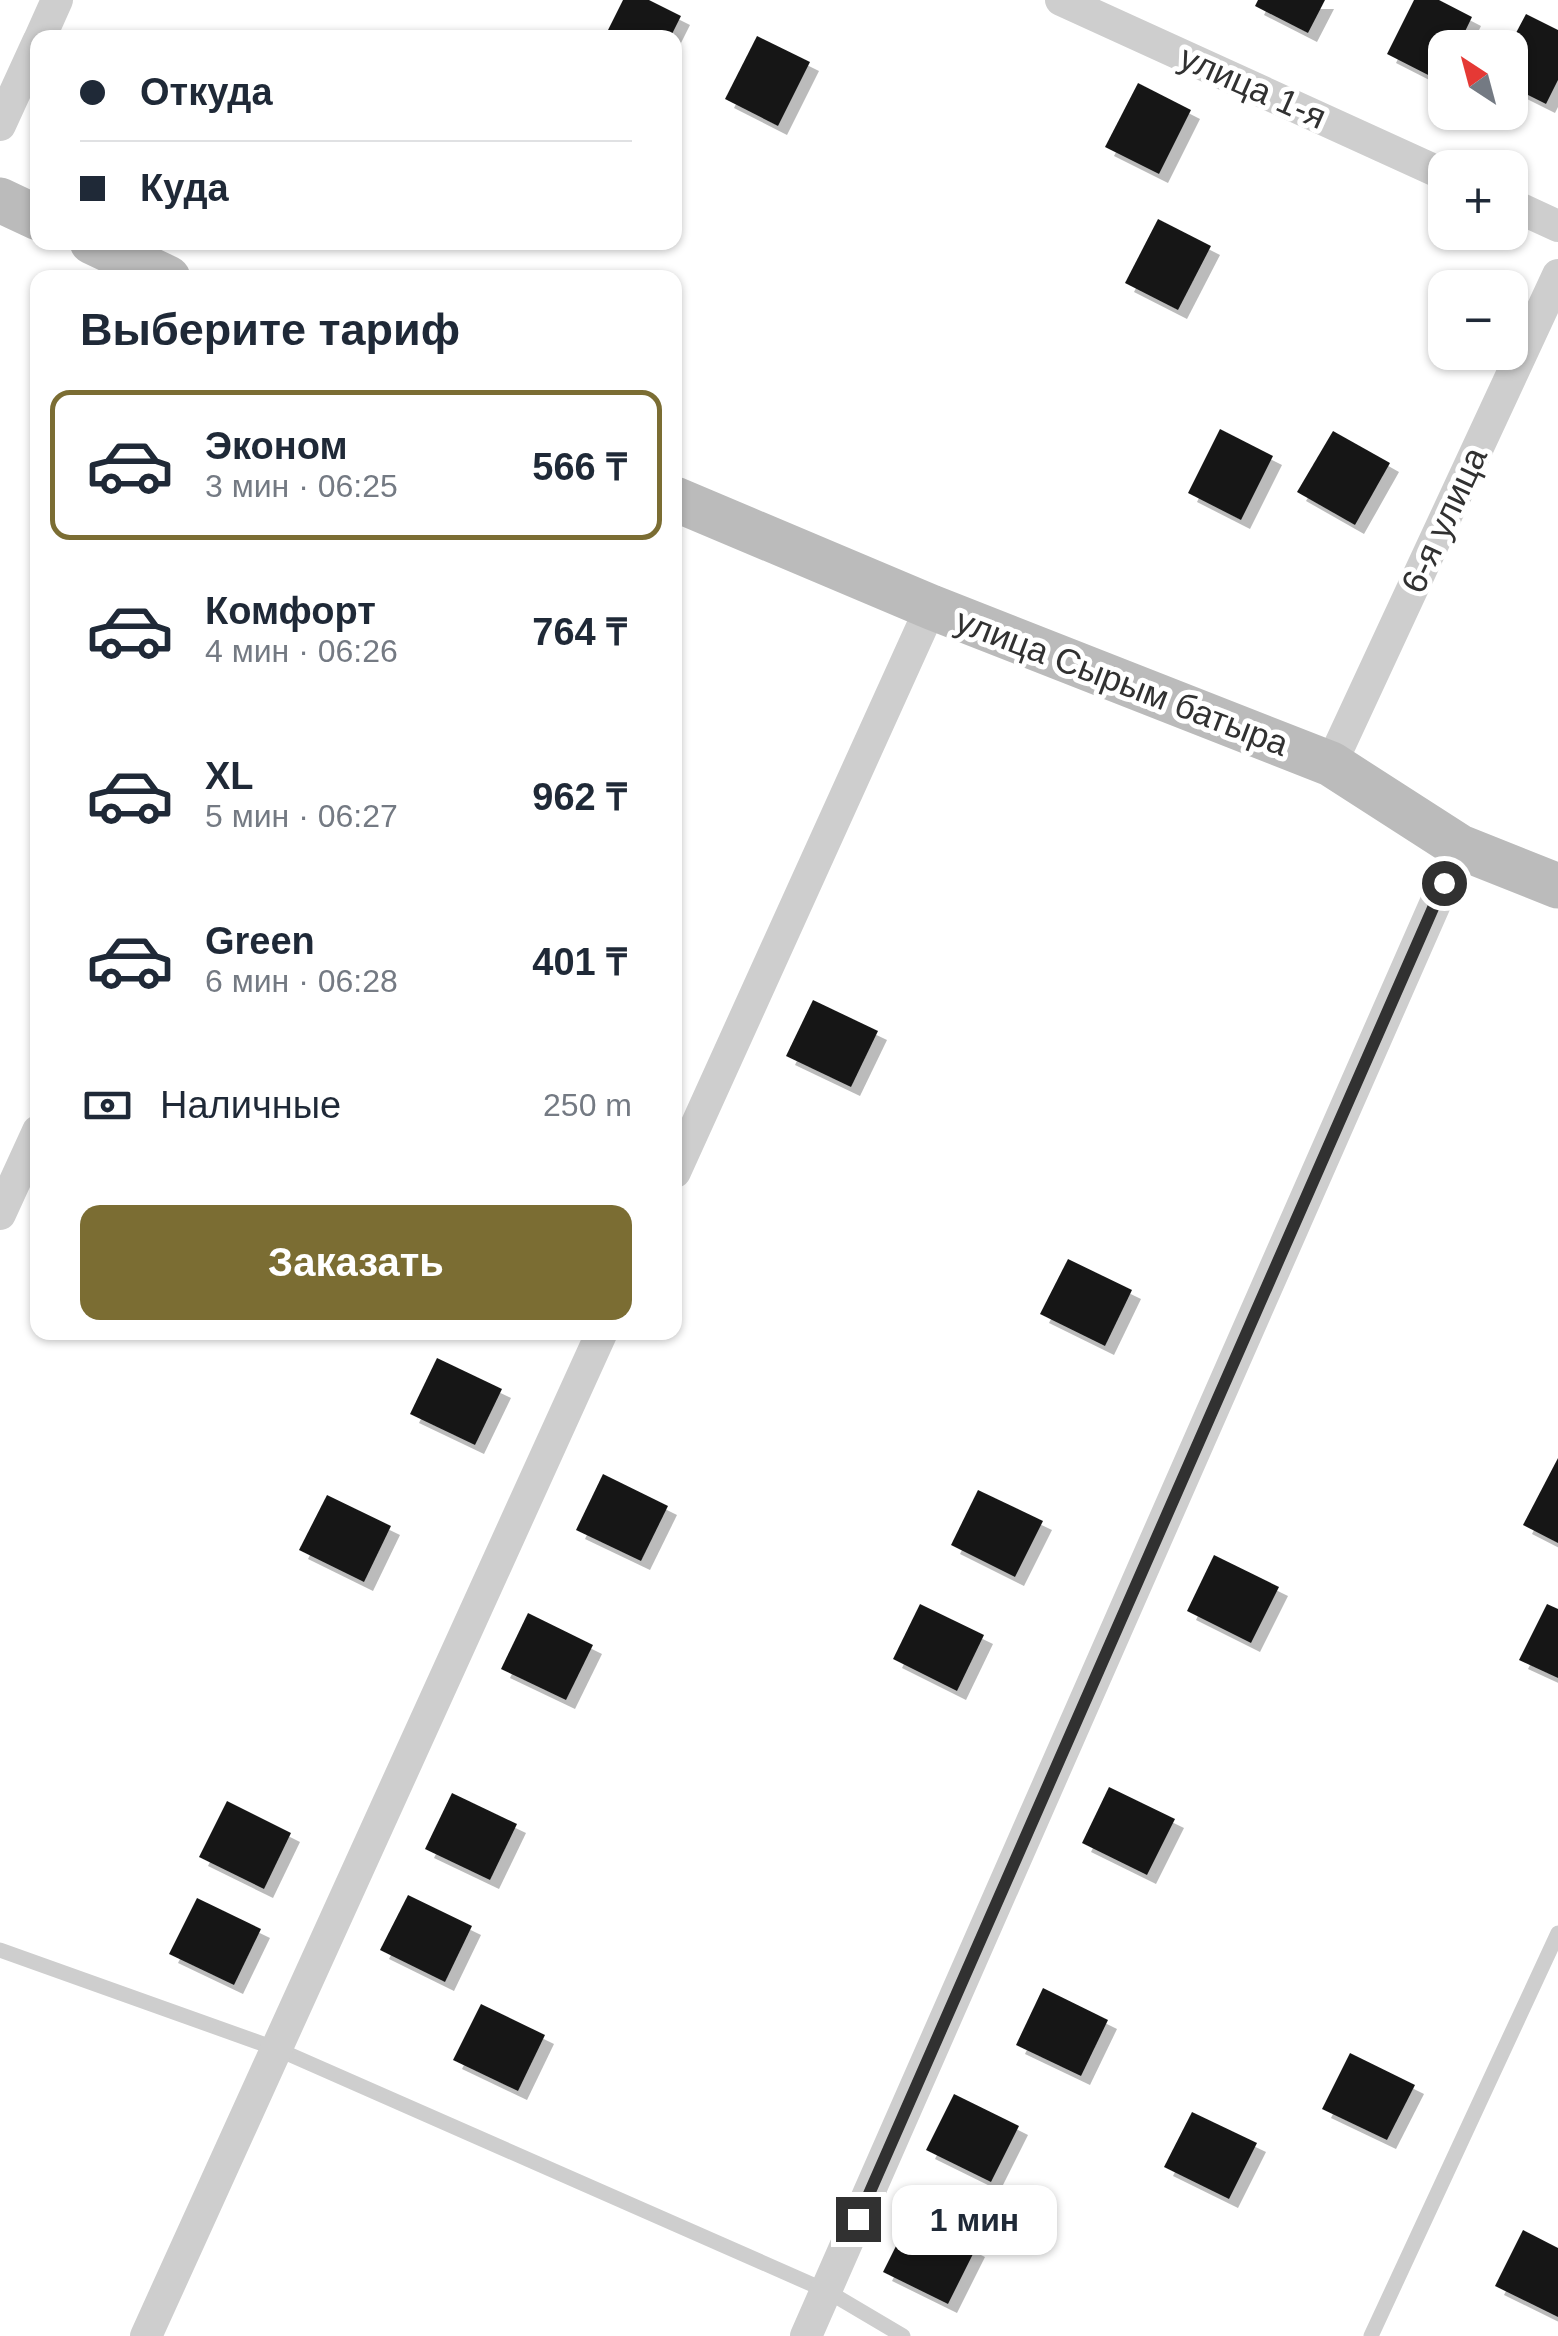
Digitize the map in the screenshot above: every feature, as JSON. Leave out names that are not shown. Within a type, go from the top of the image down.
[{"type":"street","points":[[43,30],[56,0]]},
{"type":"street","name":"улица 1-я","points":[[1061,0],[1428,166]]},
{"type":"street","points":[[0,126],[30,60]]},
{"type":"street","points":[[0,200],[30,214]]},
{"type":"street","points":[[1528,212],[1558,226]]},
{"type":"street","points":[[109,250],[151,270]]},
{"type":"street","name":"6-я улица","points":[[1331,764],[1558,275]]},
{"type":"street","name":"улица Сырым батыра","points":[[682,502],[931,607],[1331,764],[1460,847],[1558,886]]},
{"type":"street","points":[[682,1157],[931,607]]},
{"type":"street","points":[[806,2336],[1460,847]]},
{"type":"street","points":[[0,1214],[30,1148]]},
{"type":"street","points":[[146,2336],[598,1340]]},
{"type":"lane","points":[[1371,2336],[1558,1933]]},
{"type":"lane","points":[[0,1950],[278,2049],[827,2291],[903,2336]]},
{"type":"building","points":[[623,0],[649,0],[681,16],[674,30],[608,30]]},
{"type":"building","points":[[1258,0],[1325,0],[1308,33],[1255,6]]},
{"type":"building","points":[[1414,0],[1439,0],[1472,17],[1466,30],[1428,30],[1428,75],[1387,54]]},
{"type":"building","points":[[1526,14],[1558,30],[1558,80],[1546,104],[1528,95],[1528,30],[1518,30]]},
{"type":"building","points":[[757,36],[810,62],[778,126],[725,99]]},
{"type":"building","points":[[1138,83],[1191,110],[1159,174],[1105,147]]},
{"type":"building","points":[[1158,219],[1211,246],[1178,310],[1125,283]]},
{"type":"building","points":[[1220,429],[1273,456],[1241,520],[1188,493]]},
{"type":"building","points":[[1333,431],[1390,463],[1355,525],[1297,492]]},
{"type":"building","points":[[813,1000],[878,1031],[851,1087],[786,1056]]},
{"type":"building","points":[[1068,1259],[1132,1290],[1105,1346],[1040,1314]]},
{"type":"building","points":[[437,1358],[502,1389],[475,1445],[410,1414]]},
{"type":"building","points":[[1558,1458],[1558,1543],[1523,1525]]},
{"type":"building","points":[[603,1474],[668,1506],[641,1561],[576,1530]]},
{"type":"building","points":[[978,1490],[1043,1521],[1015,1577],[951,1545]]},
{"type":"building","points":[[327,1495],[391,1526],[364,1582],[299,1550]]},
{"type":"building","points":[[1214,1555],[1279,1587],[1251,1643],[1187,1611]]},
{"type":"building","points":[[920,1604],[984,1635],[957,1691],[893,1659]]},
{"type":"building","points":[[1547,1604],[1558,1609],[1558,1678],[1519,1660]]},
{"type":"building","points":[[528,1613],[593,1645],[566,1700],[501,1669]]},
{"type":"building","points":[[1109,1787],[1175,1819],[1147,1875],[1082,1843]]},
{"type":"building","points":[[452,1793],[517,1824],[490,1880],[425,1849]]},
{"type":"building","points":[[227,1801],[291,1833],[264,1889],[199,1857]]},
{"type":"building","points":[[408,1895],[472,1926],[445,1982],[380,1950]]},
{"type":"building","points":[[197,1898],[261,1929],[234,1985],[169,1954]]},
{"type":"building","points":[[1043,1988],[1108,2020],[1081,2076],[1016,2045]]},
{"type":"building","points":[[481,2004],[545,2035],[518,2091],[453,2060]]},
{"type":"building","points":[[1350,2053],[1415,2085],[1387,2140],[1322,2109]]},
{"type":"building","points":[[954,2094],[1019,2126],[991,2182],[926,2150]]},
{"type":"building","points":[[1192,2112],[1257,2143],[1229,2199],[1164,2167]]},
{"type":"building","points":[[911,2216],[976,2248],[948,2304],[883,2272]]},
{"type":"building","points":[[1523,2230],[1558,2248],[1558,2317],[1495,2286]]},
{"type":"route","points":[[858,2219],[1444,883]]}]
